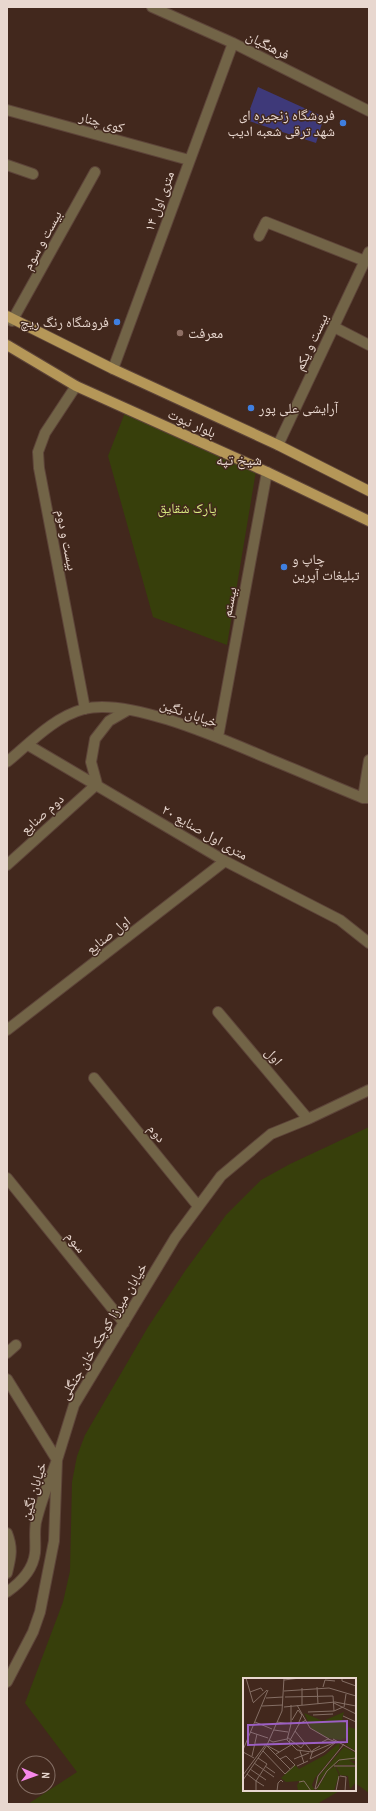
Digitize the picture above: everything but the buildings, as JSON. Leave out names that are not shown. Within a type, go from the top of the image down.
[{"type":"main road","points":[[7,310],[10,318]]},
{"type":"main road","name":"بلوار نبوت","points":[[10,318],[113,369],[278,445],[369,491]]},
{"type":"main road","name":"بلوار نبوت","points":[[7,345],[76,386],[267,472],[369,521]]},
{"type":"street","name":"فرهنگیان","points":[[152,7],[233,43],[369,111]]},
{"type":"street","name":"۱۴ متری اول","points":[[113,369],[233,43]]},
{"type":"street","name":"کوی چنار","points":[[7,110],[189,160]]},
{"type":"street","points":[[7,165],[32,174]]},
{"type":"street","name":"بیست و سوم","points":[[10,318],[95,172]]},
{"type":"street","points":[[259,236],[266,222],[367,256]]},
{"type":"street","name":"بیست و یکم","points":[[278,445],[367,256]]},
{"type":"street","points":[[334,327],[369,345]]},
{"type":"street","name":"بیست و دوم","points":[[76,386],[45,433],[38,452],[39,468],[85,709]]},
{"type":"street","name":"بیستم","points":[[218,737],[267,472]]},
{"type":"street","name":"خیابان نگین","points":[[7,762],[61,718],[85,709],[129,709],[162,718],[218,737],[366,798]]},
{"type":"street","points":[[97,784],[91,762],[96,739],[109,721],[129,709]]},
{"type":"street","name":"۲۰ متری اول صنایع","points":[[28,745],[97,784],[225,861],[340,920],[357,931],[369,942]]},
{"type":"street","points":[[366,798],[369,760]]},
{"type":"street","name":"دوم صنایع","points":[[7,865],[97,784]]},
{"type":"street","name":"اول صنایع","points":[[8,1028],[225,861]]},
{"type":"street","name":"اول","points":[[218,1012],[308,1119]]},
{"type":"street","name":"دوم","points":[[94,1078],[198,1206]]},
{"type":"street","name":"خیابان میرزا کوچک خان جنگلی","points":[[7,1682],[33,1632],[40,1612],[54,1540],[57,1460],[74,1405],[175,1238],[221,1176],[271,1134],[308,1119],[369,1090]]},
{"type":"street","name":"سوم","points":[[7,1178],[124,1323]]},
{"type":"street","points":[[7,1353],[16,1345]]},
{"type":"street","points":[[7,1380],[57,1460]]},
{"type":"street","name":"خیابان نگین","points":[[7,1592],[20,1582],[29,1570],[35,1554],[36,1523],[43,1498],[57,1460]]},
{"type":"street","name":"خیابان نگین","points":[[7,1533],[12,1544],[7,1573]]},
{"type":"green space","name":"پارک شقایق","points":[[126,410],[256,471],[227,645],[153,617],[108,456]]},
{"type":"green space","points":[[369,1127],[369,1793],[356,1784],[356,1678],[243,1678],[243,1791],[339,1791],[317,1804],[28,1804],[42,1795],[56,1795],[56,1786],[77,1772],[25,1703],[63,1602],[70,1571],[72,1482],[77,1456],[85,1435],[148,1327],[185,1271],[226,1215],[261,1180],[290,1164]]},
{"type":"place","name":"فروشگاه زنجیره ای شهد ترقی شعبه ادیب","points":[[343,123]]},
{"type":"place","name":"فروشگاه رنگ ریچ","points":[[117,322]]},
{"type":"place","name":"معرفت","points":[[180,333]]},
{"type":"place","name":"آرایشی علی پور","points":[[251,408]]},
{"type":"place","name":"چاپ و تبلیغات آپرین","points":[[284,567]]},
{"type":"district","name":"شیخ تپه","points":[[239,460]]}]
